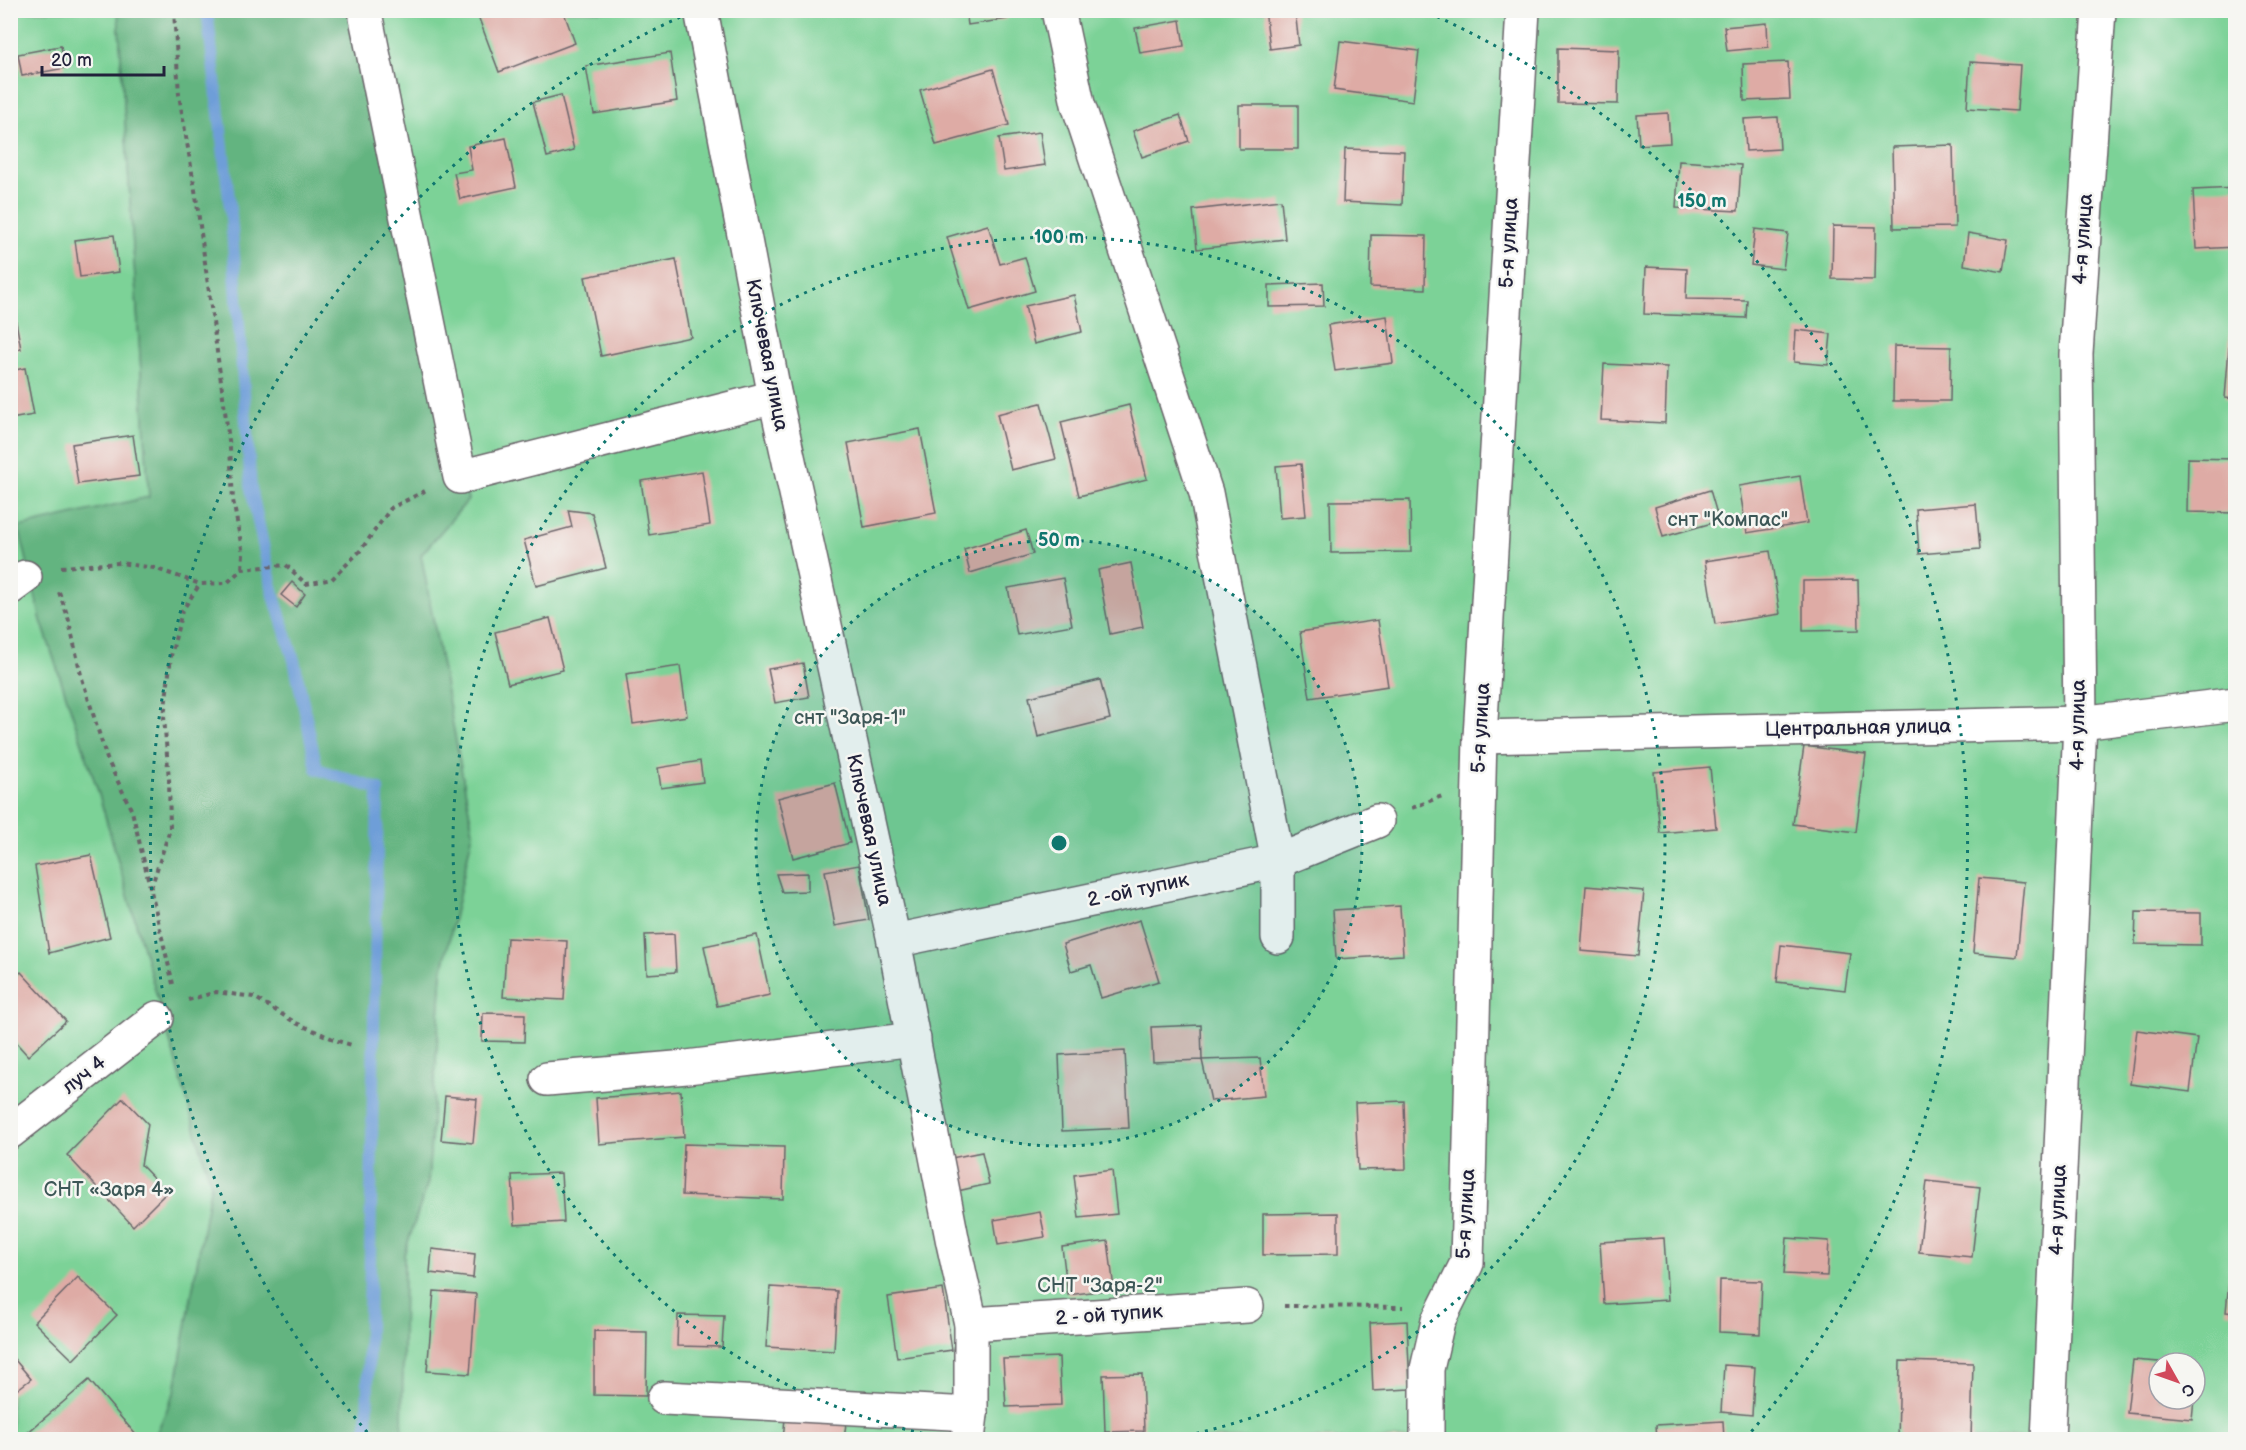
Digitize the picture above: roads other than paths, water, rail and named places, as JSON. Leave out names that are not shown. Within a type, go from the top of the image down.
[{"type":"street","name":"Ключевая улица","points":[[701,10],[775,397],[894,941],[971,1324],[970,1427]]},
{"type":"street","points":[[1058,10],[1078,104],[1206,493],[1278,861],[1278,937]]},
{"type":"street","name":"5-я улица","points":[[1427,1440],[1427,1369],[1438,1321],[1467,1263],[1480,737],[1523,10]]},
{"type":"street","name":"4-я улица","points":[[2048,1440],[2080,723],[2076,354],[2099,10]]},
{"type":"street","points":[[366,18],[460,477],[775,397]]},
{"type":"street","name":"Центральная улица","points":[[1480,737],[2080,723],[2235,704]]},
{"type":"street","name":"2 -ой тупик","points":[[894,941],[1278,861],[1377,821]]},
{"type":"street","name":"луч 4","points":[[10,1132],[164,1012]]},
{"type":"street","points":[[546,1079],[687,1067],[914,1040]]},
{"type":"street","name":"2 - ой тупик","points":[[971,1324],[1247,1306]]},
{"type":"street","points":[[664,1398],[970,1427]]},
{"type":"waterway","points":[[207,10],[231,216],[251,488],[274,596],[294,660],[317,769],[378,789],[367,1440]]},
{"type":"park label","name":"снт \"Компас\"","points":[[1728,520]]},
{"type":"park label","name":"снт \"Заря-1\"","points":[[850,718]]},
{"type":"park label","name":"СНТ «Заря 4»","points":[[109,1190]]},
{"type":"park label","name":"СНТ \"Заря-2\"","points":[[1100,1286]]}]
